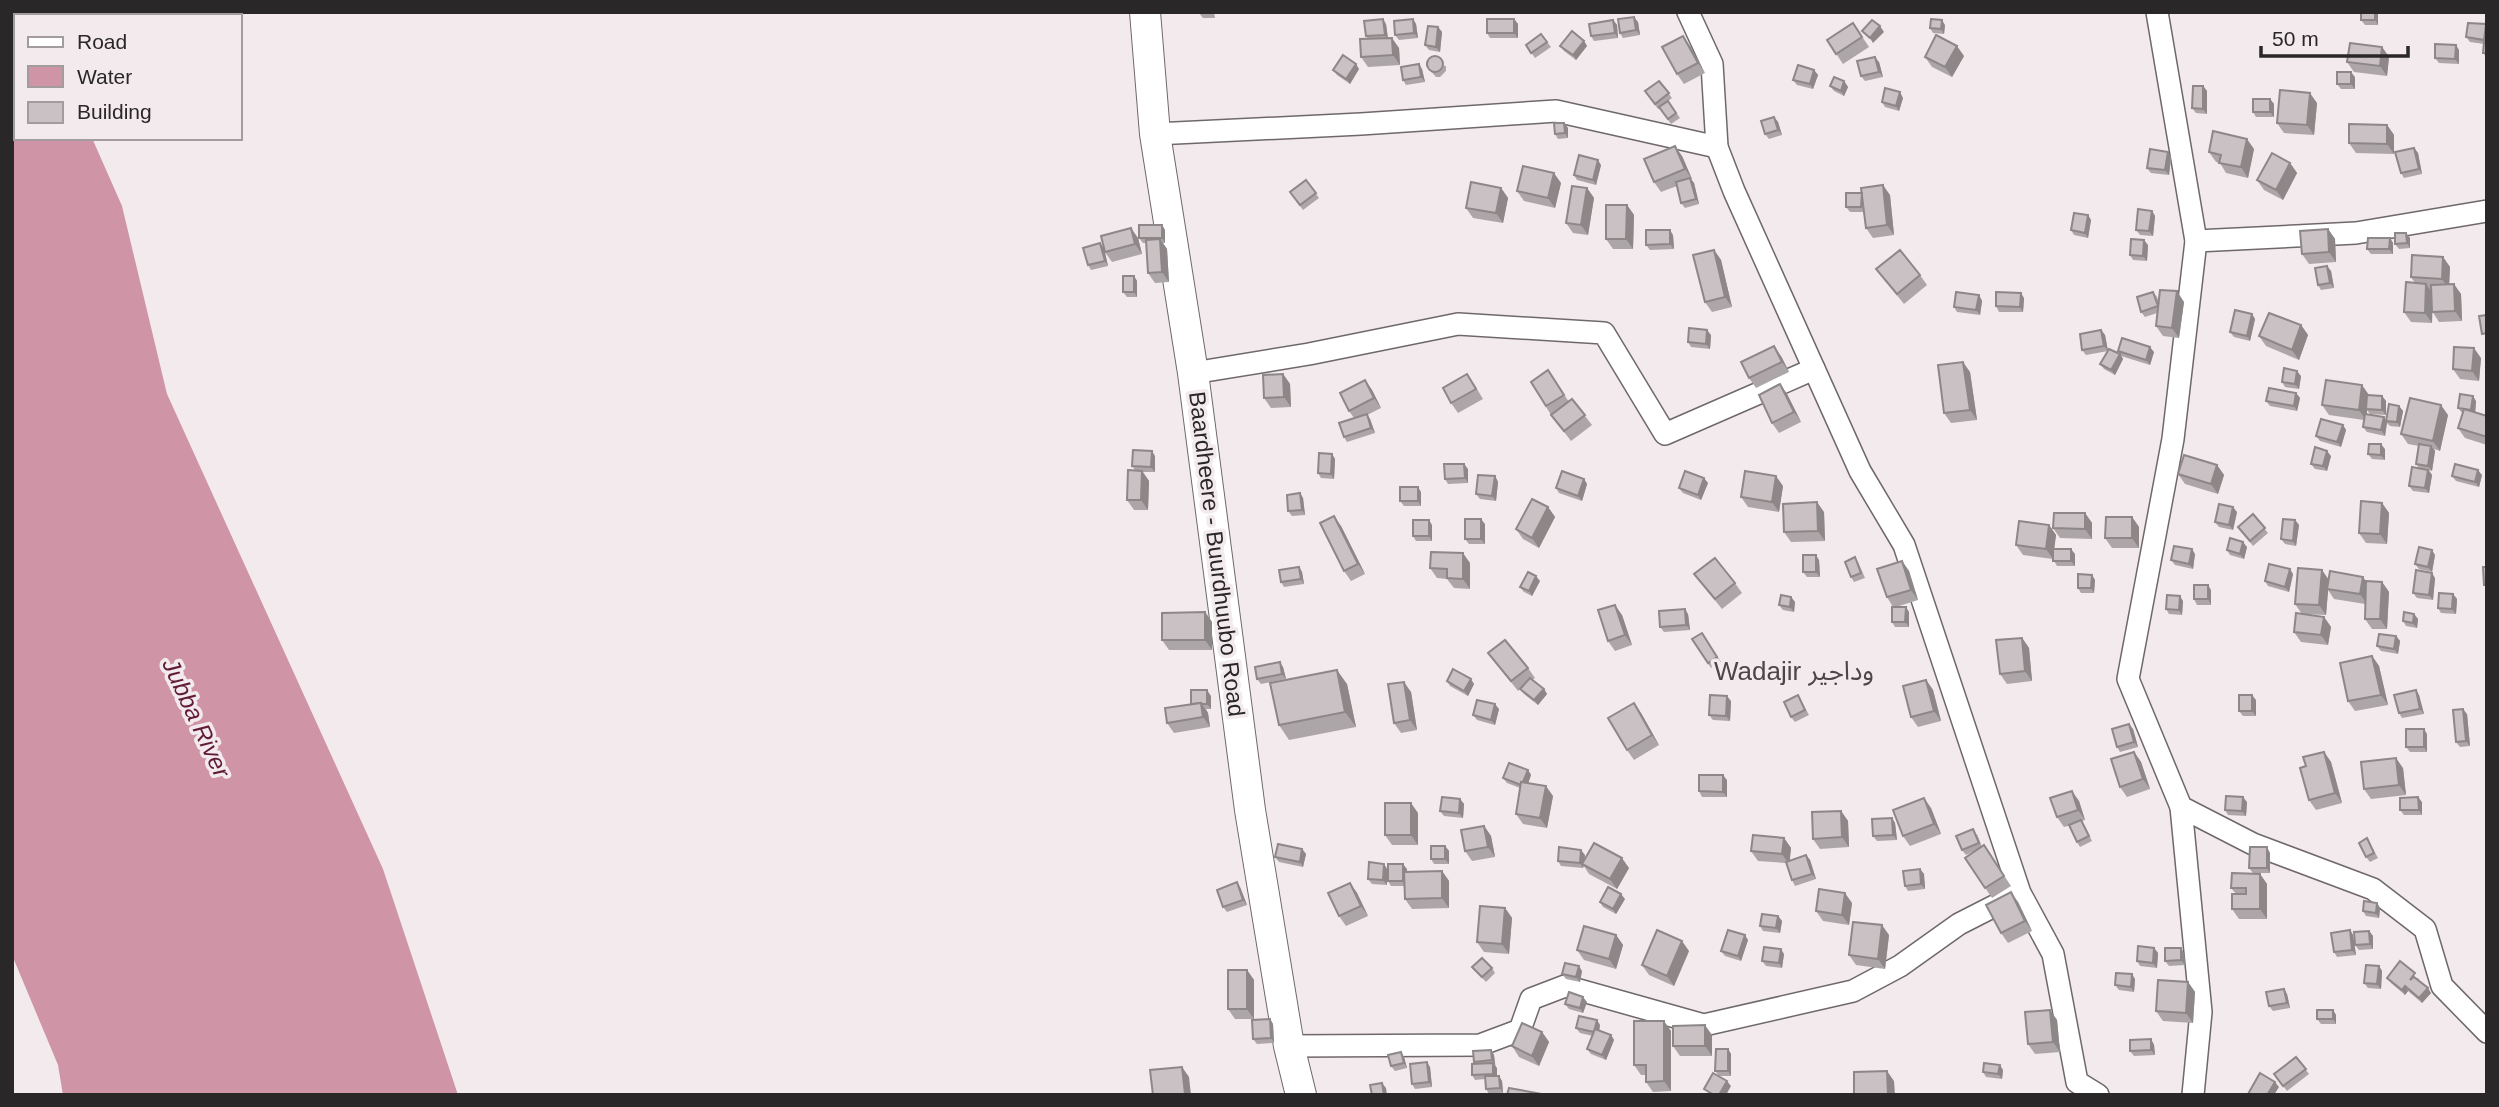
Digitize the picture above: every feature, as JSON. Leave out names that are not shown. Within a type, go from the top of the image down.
[{"type":"main road","name":"Baardheere - Buurdhuubo Road","points":[[1144,12],[1155,134],[1193,373],[1250,810],[1289,1046],[1301,1095]]},
{"type":"street","points":[[1688,12],[1712,64],[1717,147],[1734,191],[1860,471],[1904,545],[2020,893],[2053,954],[2077,1082],[2098,1095]]},
{"type":"street","points":[[2157,12],[2196,241],[2173,439],[2128,679],[2181,807],[2201,1012],[2193,1095]]},
{"type":"street","points":[[1155,134],[1556,111],[1717,147]]},
{"type":"street","points":[[2196,241],[2356,233],[2487,211]]},
{"type":"street","points":[[1193,373],[1309,354],[1458,324],[1604,333],[1665,434],[1814,369]]},
{"type":"street","points":[[2181,807],[2253,844],[2373,889],[2425,929],[2442,986],[2487,1032]]},
{"type":"street","points":[[1289,1046],[1480,1045],[1520,1030],[1531,999],[1565,986],[1704,1025],[1853,991],[1900,967],[1959,924],[2020,893]]},
{"type":"water","name":"Jubba River","points":[[12,12],[34,12],[35,14],[14,14],[14,140],[93,140],[122,206],[167,394],[383,869],[458,1095],[63,1095],[58,1065],[12,955]]},
{"type":"building","points":[[2361,12],[2375,12],[2375,20],[2361,20]]},
{"type":"building","points":[[1634,17],[1636,30],[1620,33],[1618,19]]},
{"type":"building","points":[[1383,19],[1385,35],[1366,36],[1364,21]]},
{"type":"building","points":[[1413,19],[1414,33],[1395,35],[1394,21]]},
{"type":"building","points":[[1487,19],[1514,19],[1514,33],[1487,33]]},
{"type":"building","points":[[1931,19],[1942,20],[1941,29],[1930,28]]},
{"type":"building","points":[[1613,20],[1615,33],[1591,36],[1589,24]]},
{"type":"building","points":[[1872,20],[1880,26],[1870,38],[1862,31]]},
{"type":"building","points":[[2486,21],[2487,53],[2483,53]]},
{"type":"building","points":[[1853,23],[1862,37],[1836,54],[1827,40]]},
{"type":"building","points":[[2468,23],[2486,24],[2484,40],[2466,37]]},
{"type":"building","points":[[1428,26],[1438,27],[1436,47],[1425,45]]},
{"type":"building","points":[[1572,31],[1584,41],[1573,55],[1560,46]]},
{"type":"building","points":[[1541,34],[1547,42],[1531,53],[1526,45]]},
{"type":"building","points":[[1936,35],[1957,46],[1945,67],[1925,57]]},
{"type":"building","points":[[1683,36],[1698,63],[1677,74],[1662,47]]},
{"type":"building","points":[[1392,38],[1393,55],[1361,57],[1360,39]]},
{"type":"building","points":[[2350,43],[2382,47],[2380,66],[2347,62]]},
{"type":"building","points":[[2435,44],[2456,45],[2455,59],[2435,58]]},
{"type":"building","points":[[1343,55],[1356,64],[1346,79],[1333,70]]},
{"type":"building","points":[[1435,56],[1441,58],[1441,70],[1435,72],[1429,70],[1427,64],[1429,58]]},
{"type":"building","points":[[1875,57],[1879,72],[1861,76],[1857,61]]},
{"type":"building","points":[[1419,64],[1421,77],[1403,80],[1401,67]]},
{"type":"building","points":[[1798,65],[1814,70],[1810,84],[1793,80]]},
{"type":"building","points":[[2337,72],[2351,72],[2351,84],[2337,84]]},
{"type":"building","points":[[1834,77],[1844,81],[1841,91],[1830,86]]},
{"type":"building","points":[[1659,81],[1669,93],[1655,104],[1645,91]]},
{"type":"building","points":[[2193,86],[2203,86],[2203,109],[2192,108]]},
{"type":"building","points":[[1885,88],[1900,92],[1896,106],[1882,102]]},
{"type":"building","points":[[2280,90],[2310,93],[2307,125],[2277,123]]},
{"type":"building","points":[[2253,99],[2270,99],[2270,112],[2253,112]]},
{"type":"building","points":[[1668,101],[1676,113],[1668,119],[1659,107]]},
{"type":"building","points":[[1774,117],[1778,130],[1765,134],[1761,121]]},
{"type":"building","points":[[1554,123],[1564,123],[1565,133],[1555,134]]},
{"type":"building","points":[[2349,124],[2387,125],[2387,144],[2349,143]]},
{"type":"building","points":[[2213,131],[2247,139],[2241,167],[2219,163],[2221,155],[2209,152]]},
{"type":"building","points":[[1675,146],[1685,169],[1654,182],[1644,159]]},
{"type":"building","points":[[2414,148],[2419,169],[2401,173],[2395,152]]},
{"type":"building","points":[[2150,149],[2168,152],[2165,170],[2147,168]]},
{"type":"building","points":[[2272,153],[2290,163],[2276,190],[2257,180]]},
{"type":"building","points":[[1579,155],[1598,160],[1593,180],[1574,175]]},
{"type":"building","points":[[1523,166],[1554,173],[1548,198],[1517,191]]},
{"type":"building","points":[[1690,178],[1696,199],[1681,203],[1676,182]]},
{"type":"building","points":[[1306,180],[1316,193],[1300,205],[1290,192]]},
{"type":"building","points":[[1471,182],[1501,188],[1496,213],[1466,208]]},
{"type":"building","points":[[1883,185],[1887,225],[1866,228],[1861,188]]},
{"type":"building","points":[[1572,186],[1587,188],[1581,225],[1566,223]]},
{"type":"building","points":[[1846,193],[1862,193],[1861,207],[1846,207]]},
{"type":"building","points":[[1606,205],[1627,205],[1626,239],[1606,239]]},
{"type":"building","points":[[2138,209],[2152,211],[2149,231],[2136,230]]},
{"type":"building","points":[[2074,213],[2088,215],[2085,233],[2071,230]]},
{"type":"building","points":[[1139,225],[1162,225],[1162,238],[1139,238]]},
{"type":"building","points":[[1131,228],[1135,244],[1105,252],[1101,236]]},
{"type":"building","points":[[2328,229],[2329,252],[2302,254],[2300,231]]},
{"type":"building","points":[[1646,230],[1670,230],[1670,244],[1646,245]]},
{"type":"building","points":[[2395,233],[2406,233],[2407,243],[2395,244]]},
{"type":"building","points":[[2368,238],[2390,238],[2389,249],[2367,249]]},
{"type":"building","points":[[1160,239],[1162,272],[1148,273],[1146,240]]},
{"type":"building","points":[[2131,239],[2144,240],[2143,256],[2130,255]]},
{"type":"building","points":[[1100,243],[1105,261],[1088,265],[1083,248]]},
{"type":"building","points":[[1714,250],[1725,297],[1705,302],[1693,255]]},
{"type":"building","points":[[1900,250],[1920,275],[1897,294],[1876,269]]},
{"type":"building","points":[[2412,255],[2443,257],[2442,279],[2411,277]]},
{"type":"building","points":[[2327,266],[2330,283],[2318,285],[2315,268]]},
{"type":"building","points":[[1123,276],[1134,276],[1134,292],[1123,292]]},
{"type":"building","points":[[2406,282],[2426,284],[2425,313],[2404,312]]},
{"type":"building","points":[[2454,284],[2455,311],[2432,312],[2431,285]]},
{"type":"building","points":[[2160,290],[2177,291],[2172,328],[2156,326]]},
{"type":"building","points":[[1956,292],[1979,295],[1976,310],[1954,307]]},
{"type":"building","points":[[1996,292],[2021,293],[2020,307],[1996,306]]},
{"type":"building","points":[[2153,292],[2158,306],[2141,312],[2137,297]]},
{"type":"building","points":[[2235,310],[2252,314],[2247,336],[2230,332]]},
{"type":"building","points":[[2269,313],[2301,325],[2292,350],[2259,336]]},
{"type":"building","points":[[2487,315],[2487,333],[2482,334],[2479,316]]},
{"type":"building","points":[[1689,328],[1707,330],[1706,344],[1688,342]]},
{"type":"building","points":[[2101,330],[2104,346],[2082,350],[2080,334]]},
{"type":"building","points":[[2122,338],[2150,347],[2146,360],[2118,351]]},
{"type":"building","points":[[1774,346],[1782,362],[1749,378],[1741,362]]},
{"type":"building","points":[[2454,347],[2474,348],[2472,371],[2453,369]]},
{"type":"building","points":[[2109,349],[2120,354],[2111,370],[2100,364]]},
{"type":"building","points":[[1963,362],[1970,410],[1944,413],[1938,365]]},
{"type":"building","points":[[2284,368],[2297,371],[2295,384],[2282,382]]},
{"type":"building","points":[[1548,370],[1564,395],[1546,406],[1531,382]]},
{"type":"building","points":[[1283,374],[1284,397],[1264,398],[1263,375]]},
{"type":"building","points":[[1467,374],[1476,389],[1451,403],[1443,388]]},
{"type":"building","points":[[1365,380],[1374,398],[1349,411],[1340,393]]},
{"type":"building","points":[[2326,380],[2362,385],[2359,410],[2322,405]]},
{"type":"building","points":[[1780,384],[1794,412],[1772,423],[1759,395]]},
{"type":"building","points":[[2269,388],[2296,393],[2294,406],[2266,401]]},
{"type":"building","points":[[2460,394],[2473,396],[2471,410],[2458,408]]},
{"type":"building","points":[[2367,395],[2382,396],[2382,410],[2366,409]]},
{"type":"building","points":[[2410,398],[2441,405],[2433,441],[2401,434]]},
{"type":"building","points":[[1572,399],[1585,415],[1564,431],[1551,415]]},
{"type":"building","points":[[2389,404],[2399,406],[2397,422],[2386,421]]},
{"type":"building","points":[[2464,409],[2487,416],[2487,437],[2458,428]]},
{"type":"building","points":[[1367,414],[1371,428],[1344,437],[1339,423]]},
{"type":"building","points":[[2365,414],[2384,417],[2381,430],[2363,427]]},
{"type":"building","points":[[2321,419],[2343,425],[2337,442],[2316,436]]},
{"type":"building","points":[[2369,444],[2381,444],[2381,455],[2368,454]]},
{"type":"building","points":[[2419,444],[2431,446],[2428,466],[2416,464]]},
{"type":"building","points":[[2315,447],[2327,451],[2323,466],[2311,464]]},
{"type":"building","points":[[1133,450],[1152,451],[1151,467],[1132,466]]},
{"type":"building","points":[[1319,453],[1332,454],[1331,474],[1318,473]]},
{"type":"building","points":[[2184,455],[2217,465],[2211,484],[2178,474]]},
{"type":"building","points":[[1444,464],[1464,464],[1465,478],[1445,479]]},
{"type":"building","points":[[2455,464],[2478,470],[2475,482],[2452,476]]},
{"type":"building","points":[[2412,467],[2428,470],[2425,488],[2409,486]]},
{"type":"building","points":[[1128,470],[1142,471],[1141,500],[1127,500]]},
{"type":"building","points":[[1562,471],[1584,479],[1578,496],[1556,488]]},
{"type":"building","points":[[1685,471],[1704,478],[1698,495],[1679,488]]},
{"type":"building","points":[[1745,471],[1776,476],[1772,502],[1741,497]]},
{"type":"building","points":[[1478,475],[1495,476],[1492,496],[1476,494]]},
{"type":"building","points":[[1400,487],[1418,487],[1418,501],[1400,501]]},
{"type":"building","points":[[1300,493],[1302,510],[1288,511],[1287,495]]},
{"type":"building","points":[[1532,499],[1548,507],[1532,538],[1516,529]]},
{"type":"building","points":[[2361,501],[2382,503],[2380,534],[2359,533]]},
{"type":"building","points":[[1817,502],[1818,531],[1784,532],[1783,504]]},
{"type":"building","points":[[2219,504],[2233,507],[2229,525],[2215,522]]},
{"type":"building","points":[[2054,513],[2085,513],[2085,529],[2053,528]]},
{"type":"building","points":[[2253,514],[2265,528],[2250,541],[2238,527]]},
{"type":"building","points":[[1334,516],[1358,564],[1344,571],[1320,523]]},
{"type":"building","points":[[2106,517],[2132,517],[2132,538],[2105,538]]},
{"type":"building","points":[[1465,519],[1481,519],[1481,539],[1465,539]]},
{"type":"building","points":[[2283,519],[2295,520],[2293,541],[2281,539]]},
{"type":"building","points":[[1413,520],[1429,520],[1429,536],[1413,536]]},
{"type":"building","points":[[2019,521],[2049,525],[2046,549],[2016,545]]},
{"type":"building","points":[[2230,538],[2243,542],[2240,554],[2227,550]]},
{"type":"building","points":[[2174,546],[2192,549],[2189,564],[2171,560]]},
{"type":"building","points":[[2419,547],[2432,550],[2428,567],[2415,564]]},
{"type":"building","points":[[2053,549],[2071,549],[2071,561],[2053,561]]},
{"type":"building","points":[[1431,552],[1463,553],[1463,579],[1447,578],[1447,569],[1430,568]]},
{"type":"building","points":[[1803,555],[1816,555],[1816,572],[1803,572]]},
{"type":"building","points":[[1855,557],[1861,573],[1851,577],[1845,562]]},
{"type":"building","points":[[1715,558],[1735,583],[1715,599],[1694,574]]},
{"type":"building","points":[[1902,561],[1911,590],[1887,597],[1877,569]]},
{"type":"building","points":[[2269,564],[2290,569],[2285,587],[2265,581]]},
{"type":"building","points":[[1299,567],[1301,579],[1281,582],[1279,570]]},
{"type":"building","points":[[2483,567],[2487,567],[2487,585],[2484,585]]},
{"type":"building","points":[[2298,568],[2322,570],[2319,605],[2295,604]]},
{"type":"building","points":[[2416,570],[2432,573],[2429,595],[2413,593]]},
{"type":"building","points":[[2330,571],[2363,577],[2360,594],[2327,589]]},
{"type":"building","points":[[1528,572],[1536,576],[1529,591],[1520,587]]},
{"type":"building","points":[[2078,574],[2092,575],[2091,588],[2078,588]]},
{"type":"building","points":[[2366,581],[2382,582],[2380,619],[2365,619]]},
{"type":"building","points":[[2194,585],[2208,585],[2208,599],[2194,599]]},
{"type":"building","points":[[2439,593],[2453,594],[2452,609],[2438,608]]},
{"type":"building","points":[[1781,595],[1791,597],[1790,607],[1779,605]]},
{"type":"building","points":[[2167,595],[2180,596],[2179,610],[2166,609]]},
{"type":"building","points":[[1615,605],[1625,635],[1608,641],[1598,610]]},
{"type":"building","points":[[1892,607],[1906,607],[1905,622],[1892,622]]},
{"type":"building","points":[[1685,609],[1686,625],[1660,627],[1659,611]]},
{"type":"building","points":[[1205,612],[1205,640],[1162,640],[1162,613]]},
{"type":"building","points":[[2404,612],[2414,614],[2413,623],[2403,621]]},
{"type":"building","points":[[2296,613],[2324,617],[2321,635],[2294,632]]},
{"type":"building","points":[[1702,633],[1717,657],[1708,663],[1692,639]]},
{"type":"building","points":[[2379,634],[2396,636],[2394,649],[2377,646]]},
{"type":"building","points":[[2022,638],[2025,671],[2000,674],[1996,640]]},
{"type":"building","points":[[1505,640],[1528,668],[1511,681],[1488,653]]},
{"type":"building","points":[[2372,656],[2381,695],[2348,701],[2340,663]]},
{"type":"building","points":[[1280,662],[1282,674],[1257,679],[1255,667]]},
{"type":"building","points":[[1453,669],[1471,679],[1464,691],[1447,681]]},
{"type":"building","points":[[1337,670],[1345,712],[1279,725],[1270,683]]},
{"type":"building","points":[[1530,678],[1544,689],[1534,700],[1520,689]]},
{"type":"building","points":[[1926,680],[1934,711],[1911,717],[1903,686]]},
{"type":"building","points":[[1404,682],[1410,720],[1394,723],[1388,684]]},
{"type":"building","points":[[1191,690],[1207,690],[1207,704],[1191,704]]},
{"type":"building","points":[[2416,690],[2420,709],[2399,713],[2394,695]]},
{"type":"building","points":[[1710,695],[1727,696],[1726,716],[1709,715]]},
{"type":"building","points":[[1798,695],[1805,710],[1791,717],[1784,702]]},
{"type":"building","points":[[2239,695],[2252,695],[2252,711],[2239,711]]},
{"type":"building","points":[[2487,698],[2487,735],[2486,735]]},
{"type":"building","points":[[1477,700],[1495,704],[1491,720],[1473,715]]},
{"type":"building","points":[[1201,703],[1203,717],[1167,723],[1165,708]]},
{"type":"building","points":[[1634,703],[1652,735],[1627,750],[1608,718]]},
{"type":"building","points":[[2463,709],[2466,741],[2456,742],[2453,710]]},
{"type":"building","points":[[2129,724],[2134,742],[2117,747],[2112,729]]},
{"type":"building","points":[[2406,729],[2424,729],[2424,747],[2406,747]]},
{"type":"building","points":[[2134,752],[2143,779],[2120,787],[2111,759]]},
{"type":"building","points":[[2324,752],[2335,793],[2309,800],[2300,768],[2306,766],[2303,757]]},
{"type":"building","points":[[2396,758],[2399,785],[2364,789],[2361,762]]},
{"type":"building","points":[[1509,763],[1528,770],[1521,785],[1503,778]]},
{"type":"building","points":[[1699,775],[1723,775],[1723,792],[1699,791]]},
{"type":"building","points":[[1521,782],[1546,786],[1540,818],[1516,814]]},
{"type":"building","points":[[2072,791],[2078,810],[2057,817],[2050,798]]},
{"type":"building","points":[[2226,796],[2243,797],[2242,811],[2225,810]]},
{"type":"building","points":[[1442,797],[1460,799],[1459,813],[1440,811]]},
{"type":"building","points":[[2418,797],[2419,810],[2400,810],[2400,798]]},
{"type":"building","points":[[1924,798],[1934,824],[1903,836],[1893,810]]},
{"type":"building","points":[[1385,803],[1411,803],[1411,835],[1385,835]]},
{"type":"building","points":[[1841,811],[1842,837],[1813,839],[1812,812]]},
{"type":"building","points":[[1892,818],[1893,835],[1873,836],[1872,819]]},
{"type":"building","points":[[2081,820],[2089,836],[2077,842],[2069,825]]},
{"type":"building","points":[[1484,826],[1488,847],[1465,851],[1461,830]]},
{"type":"building","points":[[1973,829],[1979,843],[1962,850],[1956,836]]},
{"type":"building","points":[[1753,835],[1784,838],[1782,854],[1751,851]]},
{"type":"building","points":[[2367,838],[2374,853],[2366,857],[2359,843]]},
{"type":"building","points":[[1594,843],[1622,858],[1610,879],[1582,864]]},
{"type":"building","points":[[1278,844],[1302,849],[1300,862],[1275,857]]},
{"type":"building","points":[[1984,845],[2004,876],[1985,888],[1965,858]]},
{"type":"building","points":[[1431,846],[1445,846],[1445,859],[1431,859]]},
{"type":"building","points":[[1559,847],[1581,850],[1580,863],[1558,861]]},
{"type":"building","points":[[2250,847],[2267,847],[2267,868],[2249,868]]},
{"type":"building","points":[[1806,855],[1812,874],[1792,880],[1786,862]]},
{"type":"building","points":[[1369,862],[1384,864],[1383,880],[1368,879]]},
{"type":"building","points":[[1388,864],[1403,864],[1403,881],[1388,881]]},
{"type":"building","points":[[1920,869],[1921,884],[1905,886],[1903,871]]},
{"type":"building","points":[[1442,871],[1442,898],[1405,899],[1404,872]]},
{"type":"building","points":[[2232,873],[2260,874],[2260,909],[2232,909],[2232,894],[2246,894],[2246,888],[2231,888]]},
{"type":"building","points":[[1237,882],[1243,900],[1223,907],[1217,890]]},
{"type":"building","points":[[1350,883],[1361,906],[1339,916],[1328,893]]},
{"type":"building","points":[[1608,887],[1621,894],[1613,909],[1600,902]]},
{"type":"building","points":[[1819,889],[1845,893],[1842,915],[1816,911]]},
{"type":"building","points":[[2011,892],[2025,921],[2001,933],[1986,905]]},
{"type":"building","points":[[2364,901],[2377,903],[2376,913],[2363,911]]},
{"type":"building","points":[[1480,906],[1505,908],[1502,944],[1477,942]]},
{"type":"building","points":[[1762,914],[1778,916],[1776,928],[1760,926]]},
{"type":"building","points":[[1853,922],[1882,925],[1878,959],[1849,955]]},
{"type":"building","points":[[1584,926],[1616,935],[1609,959],[1577,950]]},
{"type":"building","points":[[1657,930],[1682,941],[1667,976],[1642,965]]},
{"type":"building","points":[[1728,930],[1745,935],[1738,956],[1721,951]]},
{"type":"building","points":[[2350,930],[2352,950],[2334,952],[2331,933]]},
{"type":"building","points":[[2369,931],[2370,944],[2355,945],[2354,932]]},
{"type":"building","points":[[2138,946],[2154,948],[2153,963],[2137,961]]},
{"type":"building","points":[[1764,947],[1781,949],[1779,963],[1762,961]]},
{"type":"building","points":[[2165,948],[2181,948],[2181,960],[2165,961]]},
{"type":"building","points":[[1482,958],[1492,968],[1482,977],[1472,967]]},
{"type":"building","points":[[2400,961],[2415,973],[2410,980],[2414,977],[2428,988],[2419,998],[2405,986],[2402,990],[2387,978]]},
{"type":"building","points":[[1565,963],[1579,966],[1576,977],[1562,974]]},
{"type":"building","points":[[2366,965],[2379,966],[2377,984],[2364,983]]},
{"type":"building","points":[[1228,970],[1247,970],[1247,1009],[1228,1009]]},
{"type":"building","points":[[2116,973],[2132,974],[2131,987],[2115,985]]},
{"type":"building","points":[[2158,980],[2188,982],[2186,1013],[2156,1011]]},
{"type":"building","points":[[2284,989],[2287,1003],[2269,1006],[2266,992]]},
{"type":"building","points":[[1569,992],[1583,997],[1580,1008],[1565,1004]]},
{"type":"building","points":[[2050,1010],[2053,1042],[2028,1044],[2025,1012]]},
{"type":"building","points":[[2317,1010],[2333,1010],[2333,1019],[2317,1019]]},
{"type":"building","points":[[1579,1016],[1597,1020],[1594,1032],[1576,1028]]},
{"type":"building","points":[[1270,1019],[1271,1038],[1253,1039],[1252,1020]]},
{"type":"building","points":[[1634,1021],[1664,1021],[1664,1081],[1646,1082],[1646,1065],[1634,1065]]},
{"type":"building","points":[[1522,1023],[1542,1032],[1532,1056],[1512,1046]]},
{"type":"building","points":[[1705,1025],[1705,1046],[1673,1046],[1673,1026]]},
{"type":"building","points":[[1595,1029],[1611,1035],[1602,1055],[1587,1049]]},
{"type":"building","points":[[2151,1039],[2151,1050],[2130,1051],[2130,1040]]},
{"type":"building","points":[[1716,1049],[1728,1049],[1728,1071],[1715,1071]]},
{"type":"building","points":[[1491,1050],[1492,1060],[1474,1062],[1473,1051]]},
{"type":"building","points":[[1401,1052],[1404,1063],[1391,1066],[1388,1055]]},
{"type":"building","points":[[2296,1057],[2306,1069],[2283,1086],[2274,1074]]},
{"type":"building","points":[[1427,1062],[1429,1082],[1412,1084],[1410,1064]]},
{"type":"building","points":[[1493,1063],[1493,1074],[1472,1075],[1472,1064]]},
{"type":"building","points":[[1984,1063],[2000,1065],[1998,1074],[1983,1072]]},
{"type":"building","points":[[1182,1067],[1185,1094],[1153,1095],[1150,1070]]},
{"type":"building","points":[[1887,1071],[1888,1095],[1854,1095],[1854,1072]]},
{"type":"building","points":[[1713,1073],[1727,1081],[1719,1095],[1704,1089]]},
{"type":"building","points":[[2260,1073],[2275,1082],[2267,1095],[2248,1094]]},
{"type":"building","points":[[1485,1076],[1499,1076],[1500,1088],[1486,1089]]},
{"type":"building","points":[[1382,1083],[1384,1095],[1372,1095],[1370,1085]]},
{"type":"building","points":[[1509,1088],[1542,1094],[1542,1095],[1507,1095]]},
{"type":"district","name":"Wadajir وداجير","points":[[1794,671]]}]
